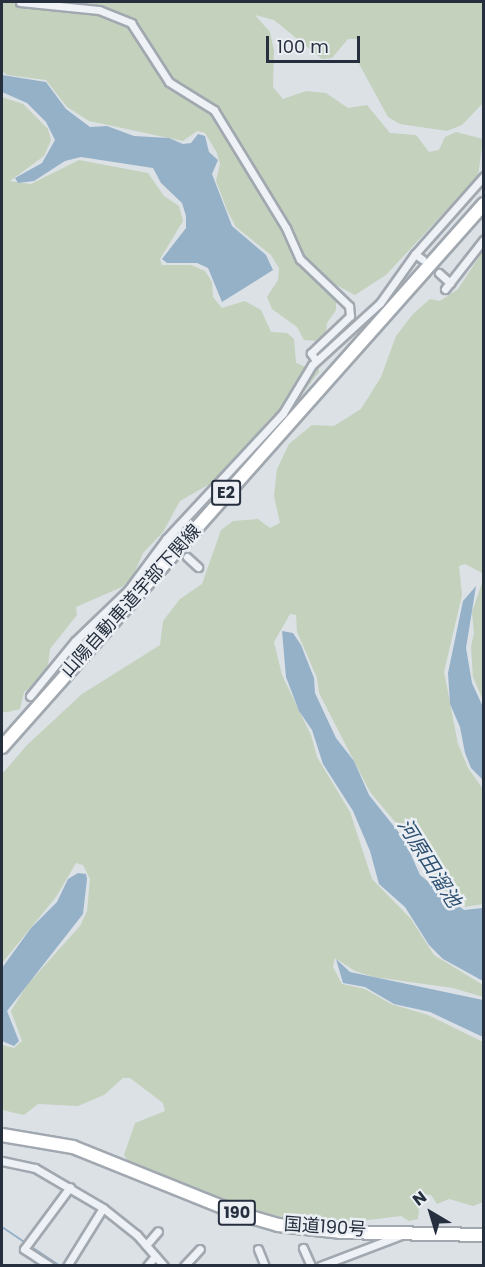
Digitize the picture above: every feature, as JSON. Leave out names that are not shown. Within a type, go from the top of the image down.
[{"type":"highway","name":"山陽自動車道宇部下関線","points":[[2,747],[483,205]]},
{"type":"highway","name":"国道190号","points":[[2,1136],[73,1147],[237,1213],[278,1225],[340,1232],[410,1231],[483,1235]]},
{"type":"street","points":[[20,2],[99,10],[131,23],[169,82],[214,110],[286,228],[300,259],[349,306],[350,316],[311,353],[316,361]]},
{"type":"street","points":[[30,696],[75,641],[128,590],[168,540],[283,413],[316,361],[380,303],[415,254],[483,176]]},
{"type":"street","points":[[439,273],[447,286],[483,239]]},
{"type":"street","points":[[415,254],[423,259]]},
{"type":"street","points":[[187,557],[198,567]]},
{"type":"street","points":[[2,1161],[35,1168],[103,1208],[146,1245],[164,1266]]},
{"type":"street","points":[[50,1266],[24,1249],[70,1187]]},
{"type":"street","points":[[68,1266],[103,1208]]},
{"type":"street","points":[[320,1266],[410,1231]]},
{"type":"street","points":[[146,1245],[158,1232]]},
{"type":"street","points":[[184,1266],[200,1248]]},
{"type":"street","points":[[303,1248],[311,1266]]},
{"type":"street","points":[[258,1249],[265,1266]]},
{"type":"street","points":[[147,1266],[155,1256]]},
{"type":"green space","points":[[2,2],[483,2],[483,103],[462,125],[447,131],[400,124],[388,117],[358,62],[358,39],[348,39],[332,58],[322,59],[274,20],[255,15],[270,32],[274,51],[273,87],[283,99],[306,91],[326,93],[348,108],[367,105],[390,133],[416,135],[429,152],[439,150],[445,137],[456,132],[483,139],[478,176],[386,275],[355,295],[336,285],[330,287],[336,295],[336,310],[327,323],[326,333],[317,341],[304,340],[297,327],[272,309],[267,297],[278,280],[279,268],[271,255],[236,227],[216,181],[220,164],[217,153],[205,133],[197,131],[183,141],[89,121],[67,107],[46,80],[7,75],[2,71]]},
{"type":"green space","points":[[2,97],[23,104],[48,129],[51,140],[44,156],[10,181],[31,184],[79,160],[148,173],[164,196],[179,206],[183,221],[160,259],[162,265],[191,265],[205,271],[212,282],[213,297],[222,308],[245,301],[261,310],[271,332],[287,333],[294,339],[296,363],[306,367],[319,364],[319,372],[296,402],[273,415],[215,481],[180,501],[163,532],[143,553],[133,576],[122,587],[76,607],[77,615],[50,649],[48,665],[38,682],[24,692],[20,709],[8,712],[2,712]]},
{"type":"green space","points":[[483,251],[483,579],[482,573],[465,564],[459,566],[462,595],[444,672],[458,744],[468,768],[483,789],[483,904],[465,907],[427,876],[406,835],[370,792],[319,693],[317,678],[297,632],[296,615],[290,614],[274,642],[282,675],[311,735],[317,757],[350,812],[372,879],[411,919],[434,955],[483,985],[483,997],[453,988],[374,977],[355,971],[335,958],[333,967],[342,984],[365,989],[391,1004],[428,1015],[483,1042],[483,1202],[473,1206],[449,1199],[437,1204],[431,1195],[421,1194],[418,1219],[409,1221],[401,1216],[328,1225],[291,1219],[240,1207],[129,1162],[124,1155],[135,1123],[165,1111],[163,1103],[130,1078],[123,1078],[104,1095],[78,1106],[38,1104],[24,1115],[2,1110],[2,1045],[14,1048],[22,1041],[11,1011],[27,985],[80,926],[87,911],[90,879],[83,865],[76,863],[56,897],[2,963],[2,774],[27,745],[82,694],[160,645],[163,621],[180,599],[202,584],[221,530],[233,521],[258,519],[270,528],[280,523],[274,496],[277,469],[289,444],[312,425],[334,426],[361,409],[381,377],[396,336],[413,314],[430,299],[440,301],[458,289]]},
{"type":"green space","points":[[483,580],[483,700],[473,677],[471,647],[474,633],[472,612]]},
{"type":"water","points":[[2,75],[46,82],[66,109],[90,127],[107,126],[134,136],[169,138],[183,144],[191,143],[198,134],[205,136],[209,152],[218,160],[212,174],[232,226],[266,255],[273,270],[222,302],[208,268],[197,263],[167,263],[162,259],[186,228],[186,216],[182,203],[161,183],[153,168],[81,157],[65,161],[34,181],[18,183],[15,178],[42,163],[55,140],[46,122],[27,103],[2,92]]},
{"type":"water","points":[[476,586],[466,648],[472,683],[483,707],[483,780],[471,768],[465,753],[460,727],[450,704],[448,673],[463,601]]},
{"type":"water","points":[[282,631],[293,633],[301,645],[314,678],[315,693],[336,738],[354,761],[369,795],[404,839],[420,875],[464,910],[483,908],[483,981],[443,959],[429,945],[405,907],[379,884],[370,851],[353,811],[323,764],[312,730],[299,711],[286,677]]},
{"type":"water","points":[[78,873],[86,874],[87,879],[83,914],[7,1011],[19,1041],[14,1046],[2,1041],[2,968],[31,928],[57,902],[68,879]]},
{"type":"water","points":[[336,959],[350,972],[483,1000],[483,1037],[430,1012],[394,1004],[365,987],[343,983]]},
{"type":"waterway","points":[[2,1227],[60,1266]]},
{"type":"water label","name":"河原田溜池","points":[[429,863]]}]
